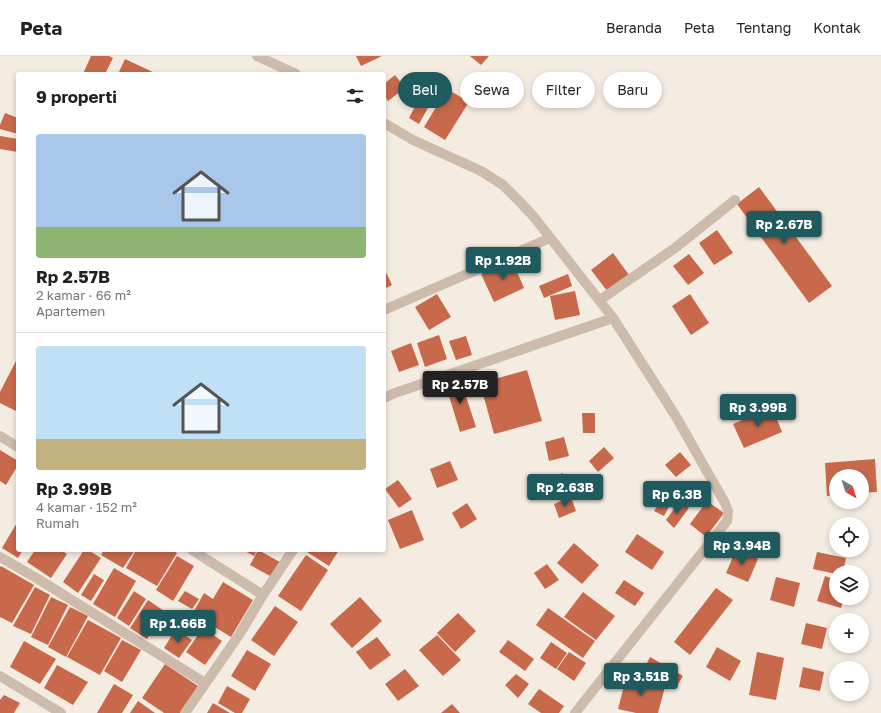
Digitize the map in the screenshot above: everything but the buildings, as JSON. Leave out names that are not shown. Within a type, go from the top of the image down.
[{"type":"street","points":[[257,56],[292,72]]},
{"type":"street","points":[[386,124],[413,140],[481,171],[503,185],[520,202],[613,318],[675,415],[726,503],[728,511],[727,521],[575,713]]},
{"type":"street","points":[[600,300],[675,248],[735,200]]},
{"type":"street","points":[[386,309],[550,238]]},
{"type":"street","points":[[386,397],[395,392],[613,318]]},
{"type":"street","points":[[0,436],[16,446]]},
{"type":"street","points":[[195,552],[263,595]]},
{"type":"street","points":[[185,713],[239,635],[292,552]]},
{"type":"street","points":[[0,557],[205,683]]},
{"type":"street","points":[[0,676],[61,713]]}]
